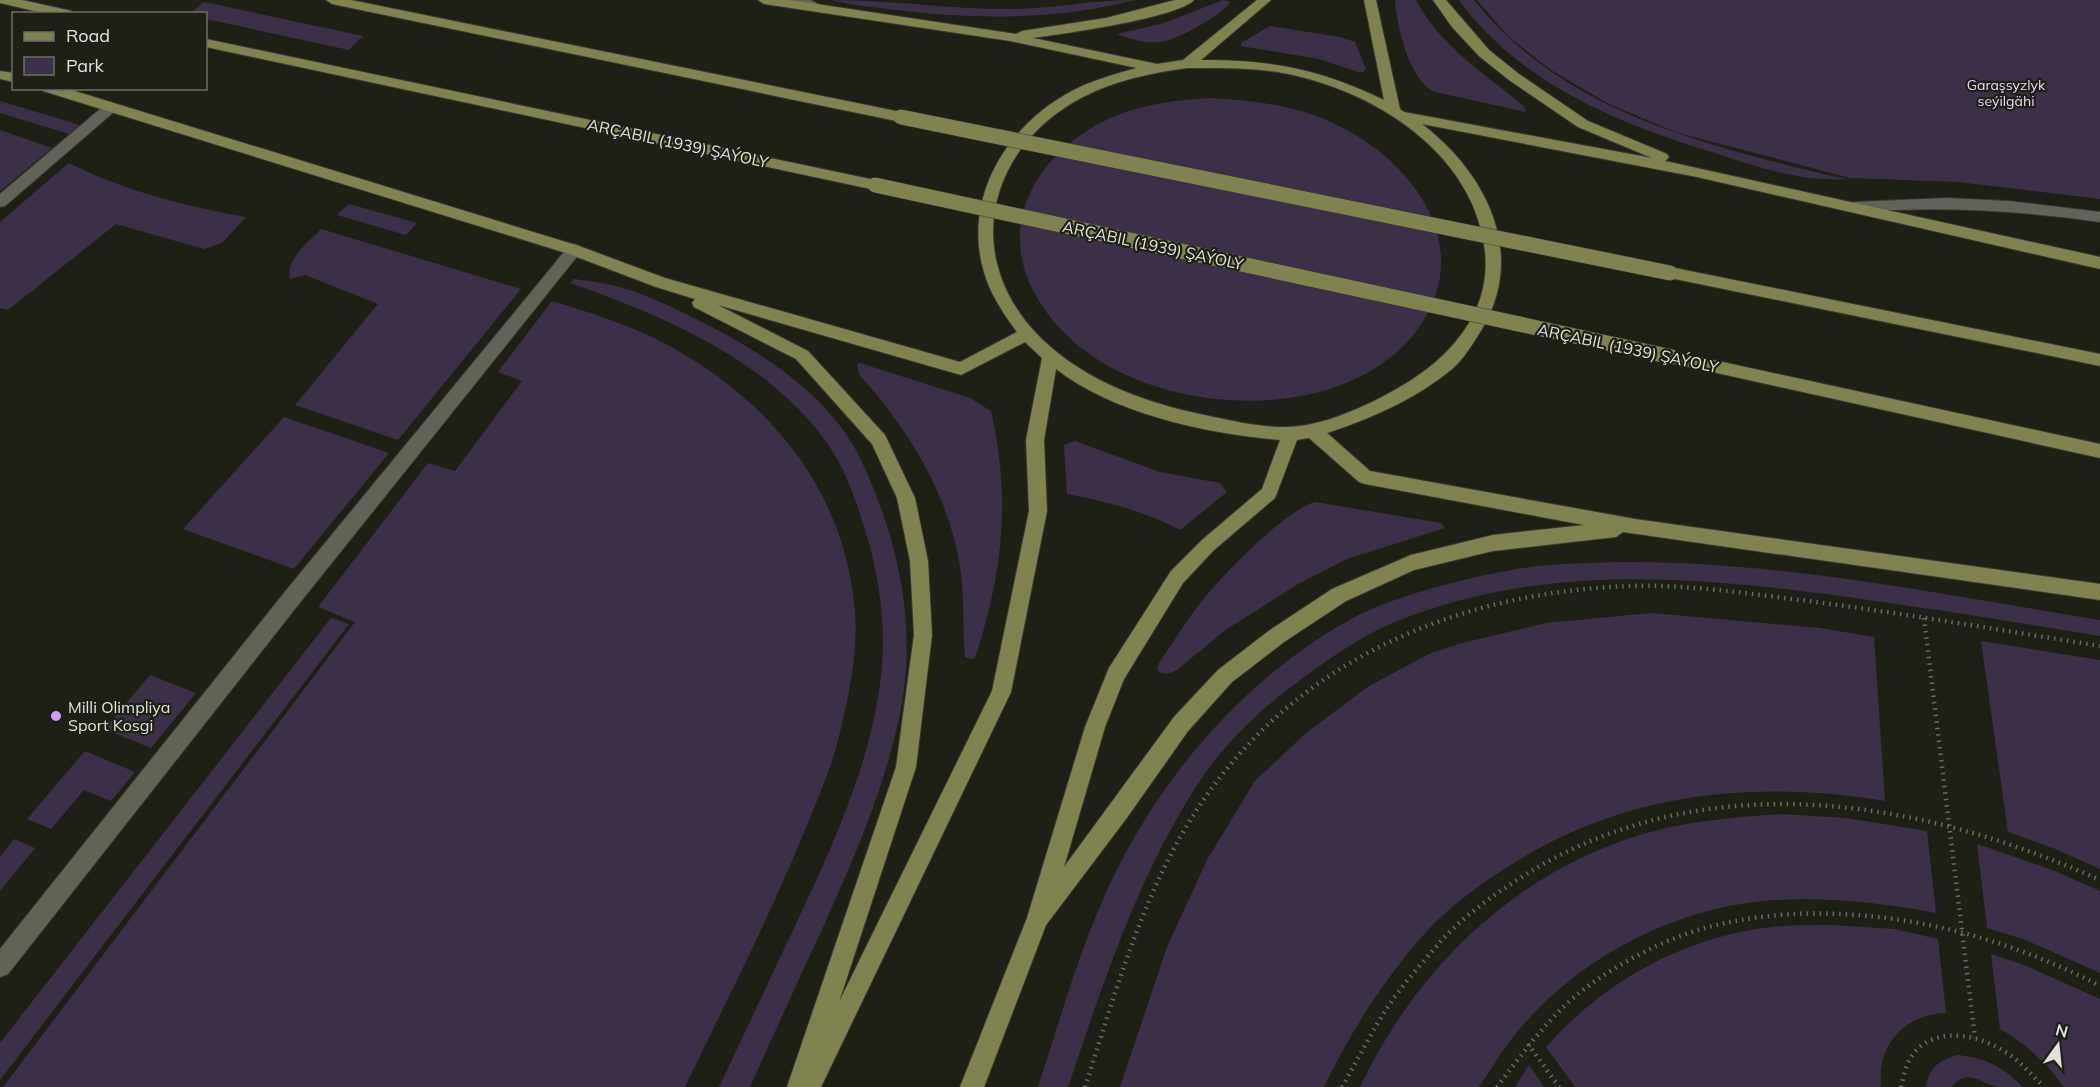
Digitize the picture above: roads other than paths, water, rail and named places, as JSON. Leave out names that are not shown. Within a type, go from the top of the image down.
[{"type":"main road","points":[[3,0],[58,12]]},
{"type":"main road","points":[[332,0],[2100,360]]},
{"type":"main road","points":[[764,0],[1010,37],[1156,68]]},
{"type":"main road","points":[[1010,37],[1097,25],[1188,0]]},
{"type":"main road","points":[[1187,64],[1265,0]]},
{"type":"main road","points":[[1370,0],[1398,112],[1444,148],[1475,188],[1492,231],[1495,277],[1480,321],[1449,362],[1402,395],[1313,431],[1291,434],[1228,426],[1162,413],[1101,390],[1050,356],[1027,334],[998,292],[985,248],[986,205],[1000,165],[1027,130],[1063,102],[1107,81],[1156,68],[1187,64],[1252,64],[1316,76],[1398,112],[1697,172],[2100,263]]},
{"type":"main road","points":[[1439,0],[1457,24],[1484,53],[1514,77],[1583,124],[1697,172]]},
{"type":"main road","name":"ARÇABIL (1939) ŞAÝOLY","points":[[207,43],[875,185],[2100,451]]},
{"type":"main road","points":[[55,90],[574,250],[661,283],[961,369],[1027,334]]},
{"type":"main road","points":[[661,283],[802,355],[879,440],[906,498],[919,561],[923,635],[906,767],[799,1087]]},
{"type":"main road","points":[[809,1087],[1001,692],[1038,512],[1035,440],[1050,356]]},
{"type":"main road","points":[[1313,431],[1365,477],[1635,527],[2100,592]]},
{"type":"main road","points":[[972,1087],[1038,918],[1095,728],[1116,674],[1177,577],[1208,546],[1269,493],[1291,434]]},
{"type":"main road","points":[[1038,918],[1119,812],[1181,724],[1225,676],[1312,612],[1339,595],[1412,563],[1493,543],[1635,527]]},
{"type":"street","points":[[797,0],[821,8]]},
{"type":"street","points":[[0,202],[111,107]]},
{"type":"street","points":[[1855,207],[1909,202],[1986,203],[2100,216]]},
{"type":"street","points":[[0,966],[298,590],[574,250]]},
{"type":"place","name":"Milli Olimpliya Sport Kosgi","points":[[56,716]]},
{"type":"park label","name":"Garaşsyzlyk seýilgähi","points":[[2006,94]]}]
